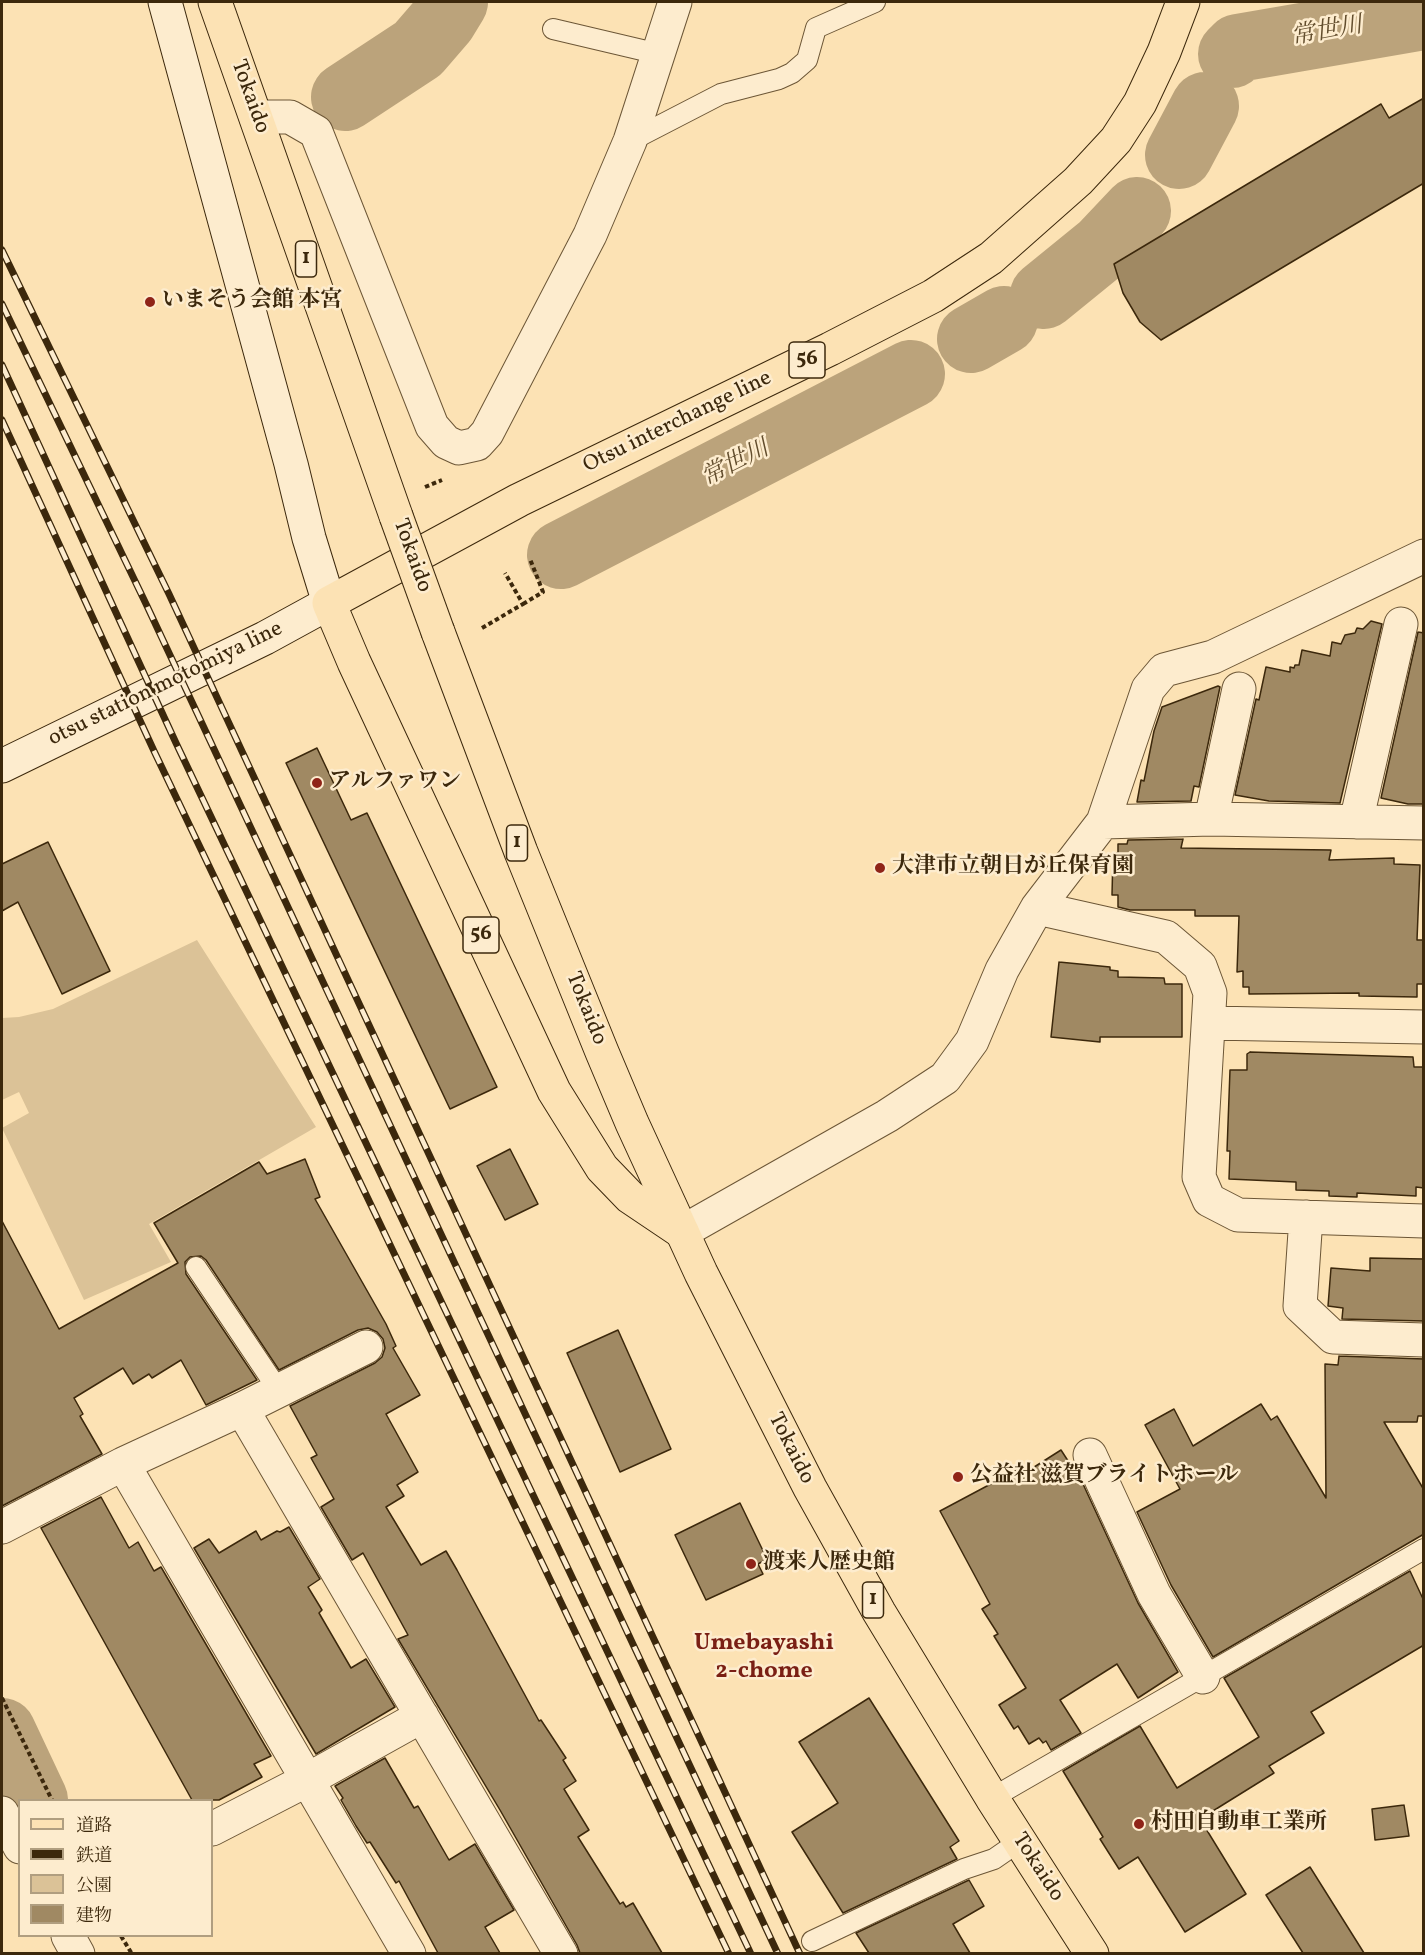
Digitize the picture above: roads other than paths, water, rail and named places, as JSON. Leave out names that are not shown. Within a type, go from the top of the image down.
[{"type":"main road","name":"Tokaido","points":[[215,2],[438,632],[521,852],[632,1123],[682,1232],[810,1488],[879,1612],[992,1797],[1092,1953]]},
{"type":"main road","name":"Otsu interchange line","points":[[329,603],[519,500],[933,296],[992,258],[1078,181],[1116,140],[1140,103],[1164,52],[1182,3]]},
{"type":"main road","name":"56","points":[[329,603],[354,662],[554,1091],[602,1168],[630,1197],[682,1232]]},
{"type":"street","points":[[165,2],[291,464],[309,538],[329,603]]},
{"type":"street","points":[[256,117],[290,117],[316,132],[432,426],[446,442],[459,448],[477,444],[487,433],[590,235],[630,141],[675,2]]},
{"type":"street","points":[[682,1232],[887,1116],[945,1078],[972,1041],[1002,970],[1037,908],[1102,822],[1148,688],[1164,670],[1213,657],[1424,556]]},
{"type":"street","name":"otsu station motomiya line","points":[[2,766],[265,638],[329,603]]},
{"type":"street","points":[[1356,822],[1401,624]]},
{"type":"street","points":[[1211,819],[1239,689]]},
{"type":"street","points":[[1102,822],[1211,819],[1424,823]]},
{"type":"street","points":[[1037,908],[1166,937],[1200,966],[1210,993],[1199,1177],[1209,1200],[1238,1215],[1424,1221]]},
{"type":"street","points":[[1209,1023],[1424,1027]]},
{"type":"street","points":[[1306,1217],[1300,1306],[1333,1337],[1424,1340]]},
{"type":"street","points":[[2,1527],[123,1464],[242,1409],[366,1347]]},
{"type":"street","points":[[242,1409],[561,1953]]},
{"type":"street","points":[[1090,1455],[1154,1594],[1203,1677]]},
{"type":"street","points":[[123,1464],[409,1953]]},
{"type":"street","points":[[213,1828],[307,1780],[422,1716]]},
{"type":"street","points":[[2,1814],[18,1843]]},
{"type":"street","points":[[69,1937],[78,1953]]},
{"type":"lane","points":[[630,141],[721,94],[779,79],[792,73],[807,60],[816,28],[875,2]]},
{"type":"lane","points":[[553,29],[659,54]]},
{"type":"lane","points":[[196,1267],[279,1390]]},
{"type":"lane","points":[[992,1797],[1422,1553]]},
{"type":"lane","points":[[812,1941],[964,1869],[994,1859],[1020,1841]]},
{"type":"waterway","points":[[345,97],[418,49],[443,20],[454,2]]},
{"type":"waterway","name":"常世川","points":[[1232,54],[1238,48],[1424,16]]},
{"type":"waterway","name":"常世川","points":[[1179,155],[1205,106]]},
{"type":"waterway","name":"常世川","points":[[1044,295],[1103,247],[1137,211]]},
{"type":"waterway","name":"常世川","points":[[971,339],[1004,320]]},
{"type":"waterway","name":"常世川","points":[[561,555],[911,374]]},
{"type":"waterway","points":[[2,1732],[34,1799]]},
{"type":"railway","points":[[2,250],[169,594],[800,1954]]},
{"type":"railway","points":[[2,304],[147,606],[778,1954]]},
{"type":"railway","points":[[2,365],[176,743],[751,1954]]},
{"type":"railway","points":[[2,420],[154,751],[729,1954]]},
{"type":"place","name":"いまそう会館 本宮","points":[[150,302]]},
{"type":"place","name":"アルファワン","points":[[317,783]]},
{"type":"place","name":"大津市立朝日が丘保育園","points":[[880,868]]},
{"type":"place","name":"公益社 滋賀ブライトホール","points":[[958,1477]]},
{"type":"place","name":"渡来人歴史館","points":[[751,1564]]},
{"type":"place","name":"村田自動車工業所","points":[[1139,1824]]},
{"type":"district","name":"Umebayashi 2-chome","points":[[764,1659]]}]
